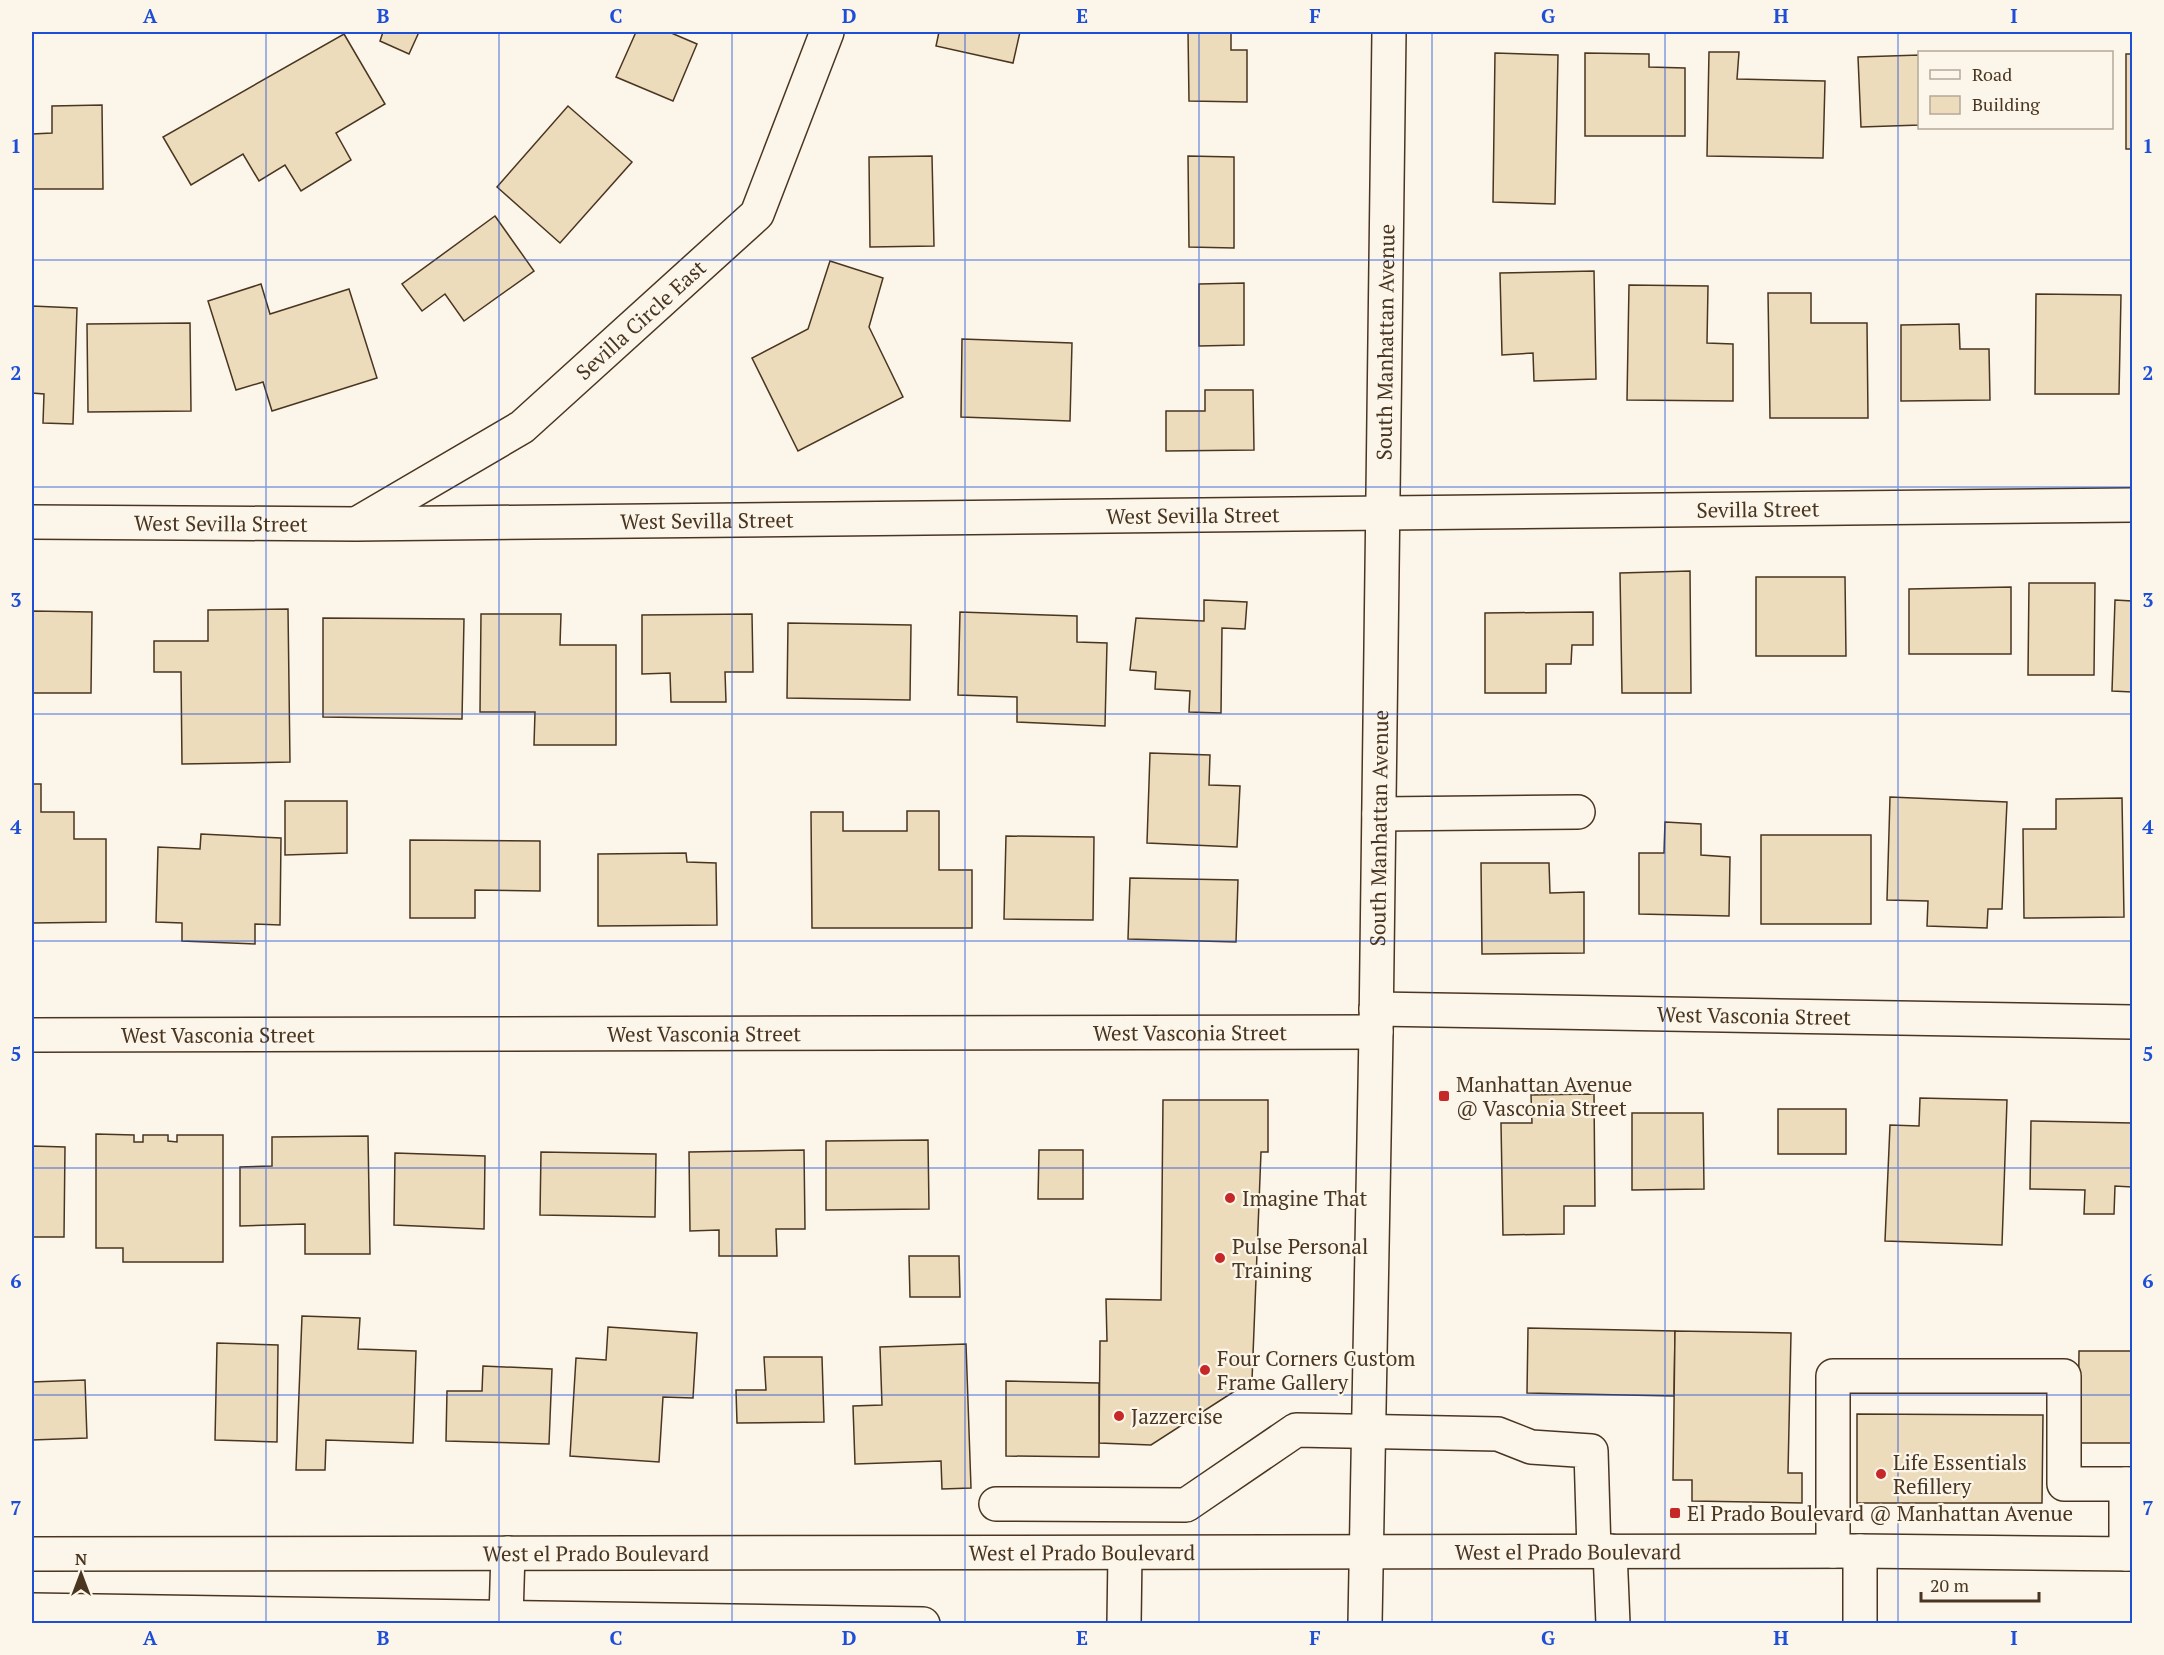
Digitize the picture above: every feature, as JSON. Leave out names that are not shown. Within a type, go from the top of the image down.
[{"type":"street","name":"Sevilla Circle East","points":[[356,524],[522,427],[758,214],[827,32]]},
{"type":"street","name":"South Manhattan Avenue","points":[[1365,1623],[1376,1020],[1389,32]]},
{"type":"street","name":"Sevilla Street","points":[[1383,513],[2133,505]]},
{"type":"street","name":"West Sevilla Street","points":[[32,522],[356,524],[1383,513]]},
{"type":"street","points":[[1379,814],[1578,812]]},
{"type":"street","name":"West Vasconia Street","points":[[32,1035],[1376,1020],[2133,1022]]},
{"type":"street","points":[[1860,1623],[1847,1551],[1833,1376],[2064,1376],[2064,1484],[2129,1484],[2130,1554]]},
{"type":"street","points":[[996,1504],[1186,1505],[1296,1430],[1498,1434],[1531,1447],[1591,1451],[1613,1623]]},
{"type":"street","points":[[1185,1553],[1186,1505]]},
{"type":"street","name":"West el Prado Boulevard","points":[[32,1554],[1847,1551],[2130,1554]]},
{"type":"street","points":[[506,1617],[508,1553]]},
{"type":"street","points":[[1124,1623],[1125,1553]]},
{"type":"street","points":[[32,1610],[923,1623]]},
{"type":"building","points":[[383,32],[419,32],[409,54],[380,41]]},
{"type":"building","points":[[636,32],[669,32],[697,44],[673,101],[616,77]]},
{"type":"building","points":[[939,32],[1020,32],[1013,63],[936,46]]},
{"type":"building","points":[[1188,32],[1231,32],[1231,50],[1247,50],[1247,102],[1189,101]]},
{"type":"building","points":[[344,34],[385,104],[336,133],[351,160],[301,191],[285,165],[259,181],[243,154],[191,185],[163,137]]},
{"type":"building","points":[[1709,52],[1739,52],[1737,79],[1825,81],[1823,158],[1707,156]]},
{"type":"building","points":[[1495,53],[1558,55],[1555,204],[1493,202]]},
{"type":"building","points":[[1585,53],[1649,54],[1649,67],[1685,68],[1685,136],[1585,136]]},
{"type":"building","points":[[2126,54],[2132,54],[2132,149],[2126,149]]},
{"type":"building","points":[[1918,55],[1918,125],[1861,127],[1858,57]]},
{"type":"building","points":[[102,105],[103,189],[32,189],[32,134],[52,133],[52,106]]},
{"type":"building","points":[[568,106],[632,162],[560,243],[497,187]]},
{"type":"building","points":[[932,156],[934,246],[870,247],[869,157]]},
{"type":"building","points":[[1188,156],[1234,157],[1234,248],[1189,247]]},
{"type":"building","points":[[495,216],[534,271],[464,321],[445,294],[422,311],[402,284]]},
{"type":"building","points":[[830,261],[883,278],[869,327],[903,397],[798,451],[752,358],[808,329]]},
{"type":"building","points":[[1594,271],[1596,379],[1534,381],[1533,353],[1502,355],[1500,273]]},
{"type":"building","points":[[1244,283],[1244,345],[1199,346],[1199,284]]},
{"type":"building","points":[[261,284],[270,314],[349,289],[377,378],[272,411],[263,382],[236,390],[208,301]]},
{"type":"building","points":[[1629,285],[1708,286],[1707,343],[1733,344],[1733,401],[1627,400]]},
{"type":"building","points":[[1768,293],[1811,293],[1811,323],[1867,323],[1868,418],[1770,418]]},
{"type":"building","points":[[2036,294],[2121,295],[2119,394],[2035,394]]},
{"type":"building","points":[[32,306],[77,308],[73,424],[43,423],[44,394],[32,393]]},
{"type":"building","points":[[190,323],[191,411],[88,412],[87,324]]},
{"type":"building","points":[[1959,324],[1960,349],[1989,349],[1990,400],[1901,401],[1901,325]]},
{"type":"building","points":[[962,339],[1072,343],[1070,421],[961,417]]},
{"type":"building","points":[[1205,390],[1253,390],[1254,450],[1166,451],[1166,411],[1205,411]]},
{"type":"building","points":[[1690,571],[1691,693],[1622,693],[1620,573]]},
{"type":"building","points":[[1756,577],[1845,577],[1846,656],[1756,656]]},
{"type":"building","points":[[2029,583],[2095,583],[2094,675],[2028,675]]},
{"type":"building","points":[[2011,587],[2011,654],[1909,654],[1909,589]]},
{"type":"building","points":[[1204,600],[1247,602],[1245,629],[1222,628],[1221,713],[1189,712],[1190,691],[1155,689],[1156,672],[1130,670],[1136,618],[1204,621]]},
{"type":"building","points":[[2115,600],[2132,601],[2132,692],[2112,691]]},
{"type":"building","points":[[288,609],[290,762],[182,764],[181,672],[154,672],[154,641],[208,641],[208,610]]},
{"type":"building","points":[[32,611],[92,612],[91,693],[32,693]]},
{"type":"building","points":[[960,612],[1077,616],[1077,642],[1107,643],[1105,726],[1017,722],[1017,697],[958,695]]},
{"type":"building","points":[[1593,612],[1593,645],[1572,645],[1571,664],[1546,664],[1546,693],[1485,693],[1485,613]]},
{"type":"building","points":[[481,614],[561,614],[560,645],[616,645],[616,745],[534,745],[535,712],[480,712]]},
{"type":"building","points":[[752,614],[753,672],[725,672],[726,702],[671,702],[670,673],[642,674],[642,615]]},
{"type":"building","points":[[323,618],[464,619],[462,719],[323,717]]},
{"type":"building","points":[[788,623],[911,625],[910,700],[787,698]]},
{"type":"building","points":[[1150,753],[1210,755],[1209,785],[1240,786],[1237,847],[1147,843]]},
{"type":"building","points":[[32,784],[41,784],[41,812],[74,812],[74,839],[106,839],[106,922],[32,923]]},
{"type":"building","points":[[1890,797],[2007,802],[2002,909],[1988,909],[1987,928],[1927,926],[1928,901],[1887,900]]},
{"type":"building","points":[[2122,798],[2124,917],[2024,918],[2023,829],[2056,829],[2056,799]]},
{"type":"building","points":[[285,801],[347,801],[347,853],[285,855]]},
{"type":"building","points":[[907,811],[939,811],[939,870],[972,870],[972,928],[812,928],[811,812],[843,812],[843,831],[907,831]]},
{"type":"building","points":[[1665,822],[1701,824],[1701,855],[1730,857],[1729,916],[1639,914],[1639,853],[1664,853]]},
{"type":"building","points":[[201,834],[281,838],[280,925],[255,924],[255,944],[182,941],[182,923],[156,922],[158,847],[200,849]]},
{"type":"building","points":[[1761,835],[1871,835],[1871,924],[1761,924]]},
{"type":"building","points":[[1006,836],[1094,837],[1093,920],[1004,919]]},
{"type":"building","points":[[410,840],[540,841],[540,891],[475,890],[475,918],[410,918]]},
{"type":"building","points":[[686,853],[687,862],[716,863],[717,925],[598,926],[598,854]]},
{"type":"building","points":[[1481,863],[1549,863],[1550,893],[1584,892],[1584,953],[1482,954]]},
{"type":"building","points":[[1130,878],[1238,880],[1236,942],[1128,939]]},
{"type":"building","points":[[1594,1094],[1595,1206],[1564,1206],[1564,1234],[1503,1235],[1501,1123],[1532,1123],[1531,1095]]},
{"type":"building","points":[[1920,1098],[2007,1100],[2002,1245],[1885,1241],[1890,1125],[1919,1126]]},
{"type":"building","points":[[1163,1100],[1268,1100],[1268,1152],[1261,1152],[1252,1380],[1151,1445],[1099,1443],[1100,1341],[1107,1341],[1106,1299],[1161,1300]]},
{"type":"building","points":[[1778,1109],[1846,1109],[1846,1154],[1778,1154]]},
{"type":"building","points":[[1632,1113],[1703,1113],[1704,1189],[1632,1190]]},
{"type":"building","points":[[2031,1121],[2132,1123],[2132,1187],[2115,1186],[2114,1214],[2084,1214],[2085,1190],[2030,1189]]},
{"type":"building","points":[[96,1134],[134,1135],[134,1142],[143,1142],[143,1135],[168,1135],[168,1141],[177,1142],[177,1135],[223,1135],[223,1262],[123,1262],[123,1248],[96,1248]]},
{"type":"building","points":[[368,1136],[370,1254],[305,1254],[305,1224],[240,1226],[240,1167],[272,1166],[272,1137]]},
{"type":"building","points":[[928,1140],[929,1209],[826,1210],[826,1141]]},
{"type":"building","points":[[32,1146],[65,1147],[64,1237],[32,1237]]},
{"type":"building","points":[[804,1150],[805,1229],[776,1229],[777,1256],[719,1256],[719,1230],[690,1231],[689,1152]]},
{"type":"building","points":[[1039,1150],[1083,1150],[1083,1199],[1038,1199]]},
{"type":"building","points":[[541,1152],[656,1154],[655,1217],[540,1215]]},
{"type":"building","points":[[395,1153],[485,1156],[484,1229],[394,1225]]},
{"type":"building","points":[[909,1256],[959,1256],[960,1297],[910,1297]]},
{"type":"building","points":[[302,1316],[360,1318],[358,1349],[416,1351],[413,1443],[326,1440],[325,1470],[296,1470]]},
{"type":"building","points":[[608,1327],[697,1333],[693,1398],[663,1397],[659,1462],[570,1456],[576,1358],[606,1360]]},
{"type":"building","points":[[1528,1328],[1675,1331],[1674,1396],[1527,1393]]},
{"type":"building","points":[[1675,1331],[1791,1333],[1788,1473],[1802,1473],[1802,1503],[1692,1501],[1692,1480],[1673,1480]]},
{"type":"building","points":[[217,1343],[278,1345],[277,1442],[215,1440]]},
{"type":"building","points":[[966,1344],[971,1488],[942,1489],[941,1461],[855,1464],[853,1406],[882,1405],[880,1347]]},
{"type":"building","points":[[2079,1351],[2132,1351],[2132,1443],[2078,1443]]},
{"type":"building","points":[[764,1357],[822,1357],[824,1422],[737,1423],[736,1390],[766,1390]]},
{"type":"building","points":[[483,1366],[552,1369],[549,1444],[446,1441],[447,1391],[482,1391]]},
{"type":"building","points":[[85,1380],[87,1438],[32,1440],[32,1382]]},
{"type":"building","points":[[1006,1381],[1099,1383],[1099,1457],[1006,1456]]},
{"type":"building","points":[[1857,1414],[2043,1415],[2042,1503],[1857,1503]]},
{"type":"place","name":"Manhattan Avenue @ Vasconia Street","points":[[1444,1096]]},
{"type":"place","name":"Imagine That","points":[[1230,1198]]},
{"type":"place","name":"Pulse Personal Training","points":[[1220,1258]]},
{"type":"place","name":"Four Corners Custom Frame Gallery","points":[[1205,1370]]},
{"type":"place","name":"Jazzercise","points":[[1119,1416]]},
{"type":"place","name":"Life Essentials Refillery","points":[[1881,1474]]},
{"type":"place","name":"El Prado Boulevard @ Manhattan Avenue","points":[[1675,1513]]}]
